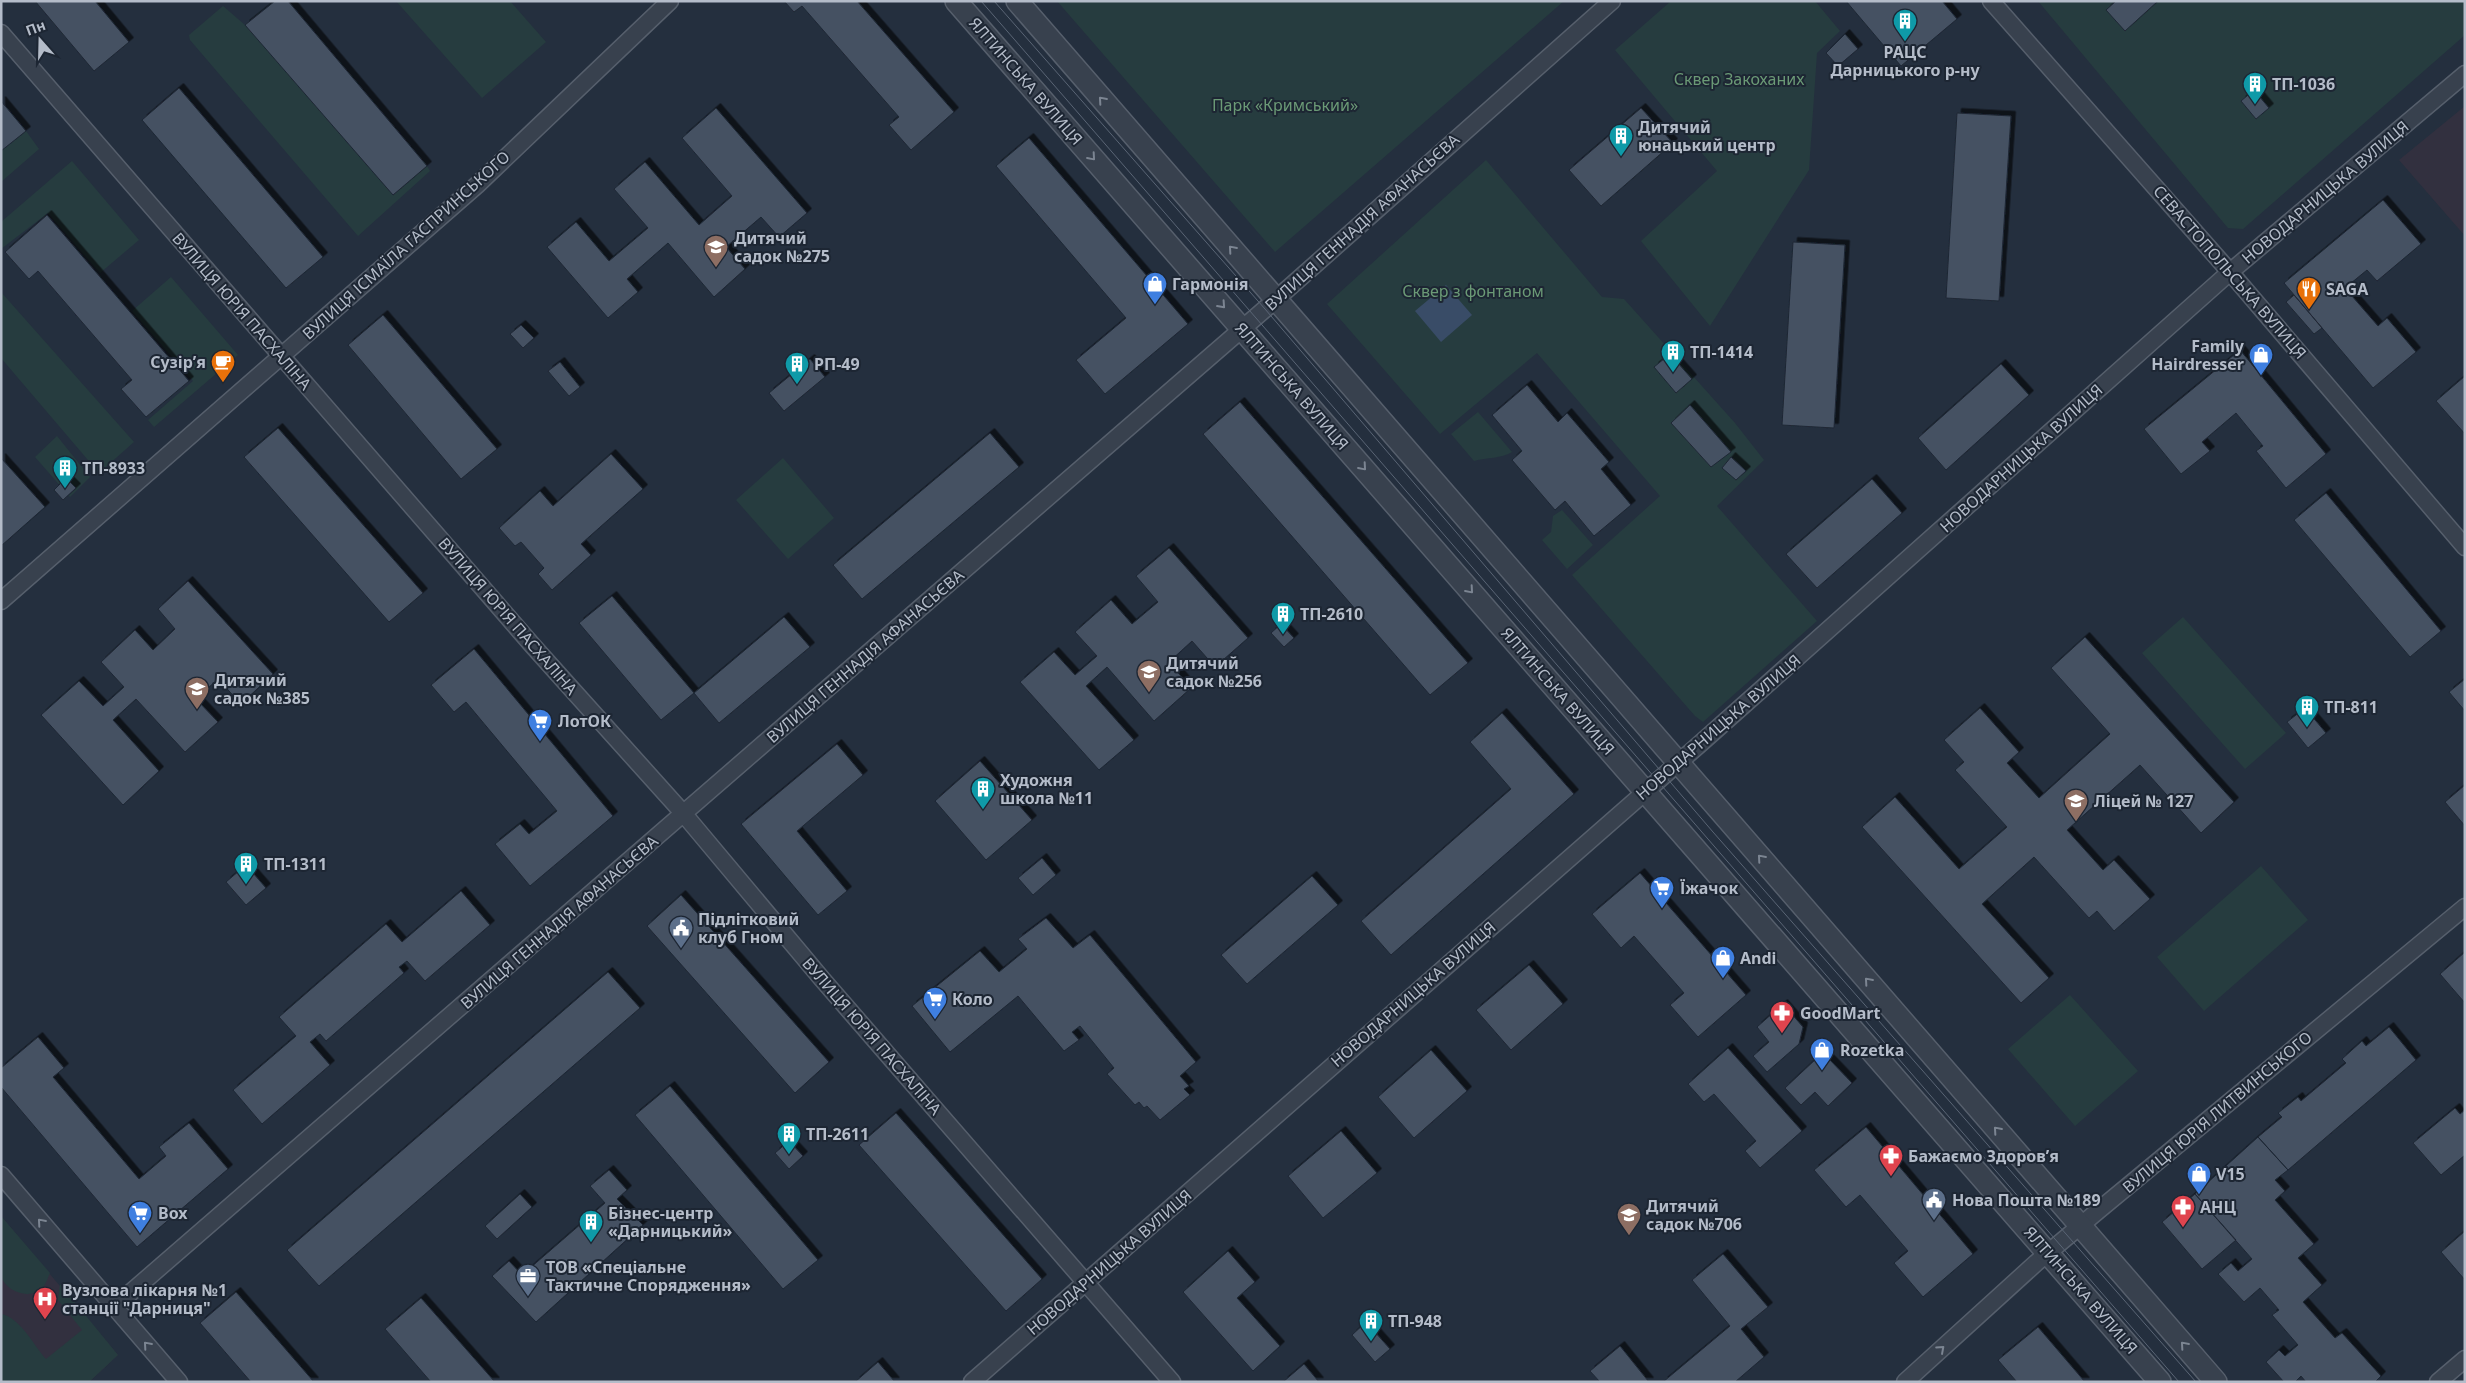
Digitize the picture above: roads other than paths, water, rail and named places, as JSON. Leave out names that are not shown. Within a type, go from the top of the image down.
[{"type":"street","name":"ВУЛИЦЯ ІСМАЇЛА ГАСПРИНСЬКОГО","points":[[1,601],[477,185],[670,1]]},
{"type":"street","name":"ЯЛТИНСЬКА ВУЛИЦЯ","points":[[956,1],[2160,1382]]},
{"type":"street","points":[[1017,1],[2216,1382]]},
{"type":"street","name":"ВУЛИЦЯ ГЕННАДІЯ АФАНАСЬЄВА","points":[[114,1307],[1242,328],[1612,1]]},
{"type":"street","name":"СЕВАСТОПОЛЬСЬКА ВУЛИЦЯ","points":[[1991,1],[2230,272],[2465,547]]},
{"type":"street","name":"ВУЛИЦЯ ЮРІЯ ПАСХАЛІНА","points":[[1,33],[533,646],[683,813],[828,986],[1172,1382]]},
{"type":"street","name":"НОВОДАРНИЦЬКА ВУЛИЦЯ","points":[[972,1382],[1678,762],[2230,272],[2465,74]]},
{"type":"street","name":"ВУЛИЦЯ ЮРІЯ ЛИТВИНСЬКОГО","points":[[1905,1382],[2080,1226],[2465,907]]},
{"type":"street","points":[[1,1175],[179,1382]]},
{"type":"street","points":[[2438,1382],[2465,1359]]},
{"type":"water","points":[[1446,285],[1472,315],[1441,342],[1415,311]]},
{"type":"tram line","points":[[981,1],[2179,1382]]},
{"type":"tram line","points":[[994,1],[1265,309],[1713,832],[2196,1382]]},
{"type":"place","name":"РАЦС Дарницького р-ну","points":[[1905,42]]},
{"type":"place","name":"ТП-1036","points":[[2255,105]]},
{"type":"place","name":"Дитячий юнацький центр","points":[[1621,157]]},
{"type":"place","name":"Дитячий садок №275","points":[[716,268]]},
{"type":"place","name":"Гармонія","points":[[1155,305]]},
{"type":"place","name":"SAGA","points":[[2309,310]]},
{"type":"place","name":"ТП-1414","points":[[1673,373]]},
{"type":"place","name":"Family Hairdresser","points":[[2261,376]]},
{"type":"place","name":"Сузір’я","points":[[223,383]]},
{"type":"place","name":"РП-49","points":[[797,385]]},
{"type":"place","name":"ТП-8933","points":[[65,489]]},
{"type":"place","name":"ТП-2610","points":[[1283,635]]},
{"type":"place","name":"Дитячий садок №256","points":[[1149,693]]},
{"type":"place","name":"Дитячий садок №385","points":[[197,710]]},
{"type":"place","name":"ТП-811","points":[[2307,728]]},
{"type":"place","name":"ЛотОК","points":[[540,742]]},
{"type":"place","name":"Художня школа №11","points":[[983,810]]},
{"type":"place","name":"Ліцей № 127","points":[[2076,822]]},
{"type":"place","name":"ТП-1311","points":[[246,885]]},
{"type":"place","name":"Їжачок","points":[[1662,909]]},
{"type":"place","name":"Підлітковий клуб Гном","points":[[681,949]]},
{"type":"place","name":"Andi","points":[[1723,979]]},
{"type":"place","name":"Коло","points":[[935,1020]]},
{"type":"place","name":"GoodMart","points":[[1782,1034]]},
{"type":"place","name":"Rozetka","points":[[1822,1071]]},
{"type":"place","name":"ТП-2611","points":[[789,1155]]},
{"type":"place","name":"Бажаємо Здоров’я","points":[[1891,1177]]},
{"type":"place","name":"V15","points":[[2199,1195]]},
{"type":"place","name":"Нова Пошта №189","points":[[1934,1221]]},
{"type":"place","name":"АНЦ","points":[[2183,1228]]},
{"type":"place","name":"Box","points":[[140,1234]]},
{"type":"place","name":"Дитячий садок №706","points":[[1629,1236]]},
{"type":"place","name":"Бізнес-центр «Дарницький»","points":[[591,1243]]},
{"type":"place","name":"ТОВ «Спеціальне Тактичне Спорядження»","points":[[528,1297]]},
{"type":"place","name":"Вузлова лікарня №1 станції \"Дарниця\"","points":[[45,1320]]},
{"type":"place","name":"ТП-948","points":[[1371,1342]]},
{"type":"park label","name":"Сквер Закоханих","points":[[1739,79]]},
{"type":"park label","name":"Парк «Кримський»","points":[[1285,105]]},
{"type":"park label","name":"Сквер з фонтаном","points":[[1473,291]]}]
